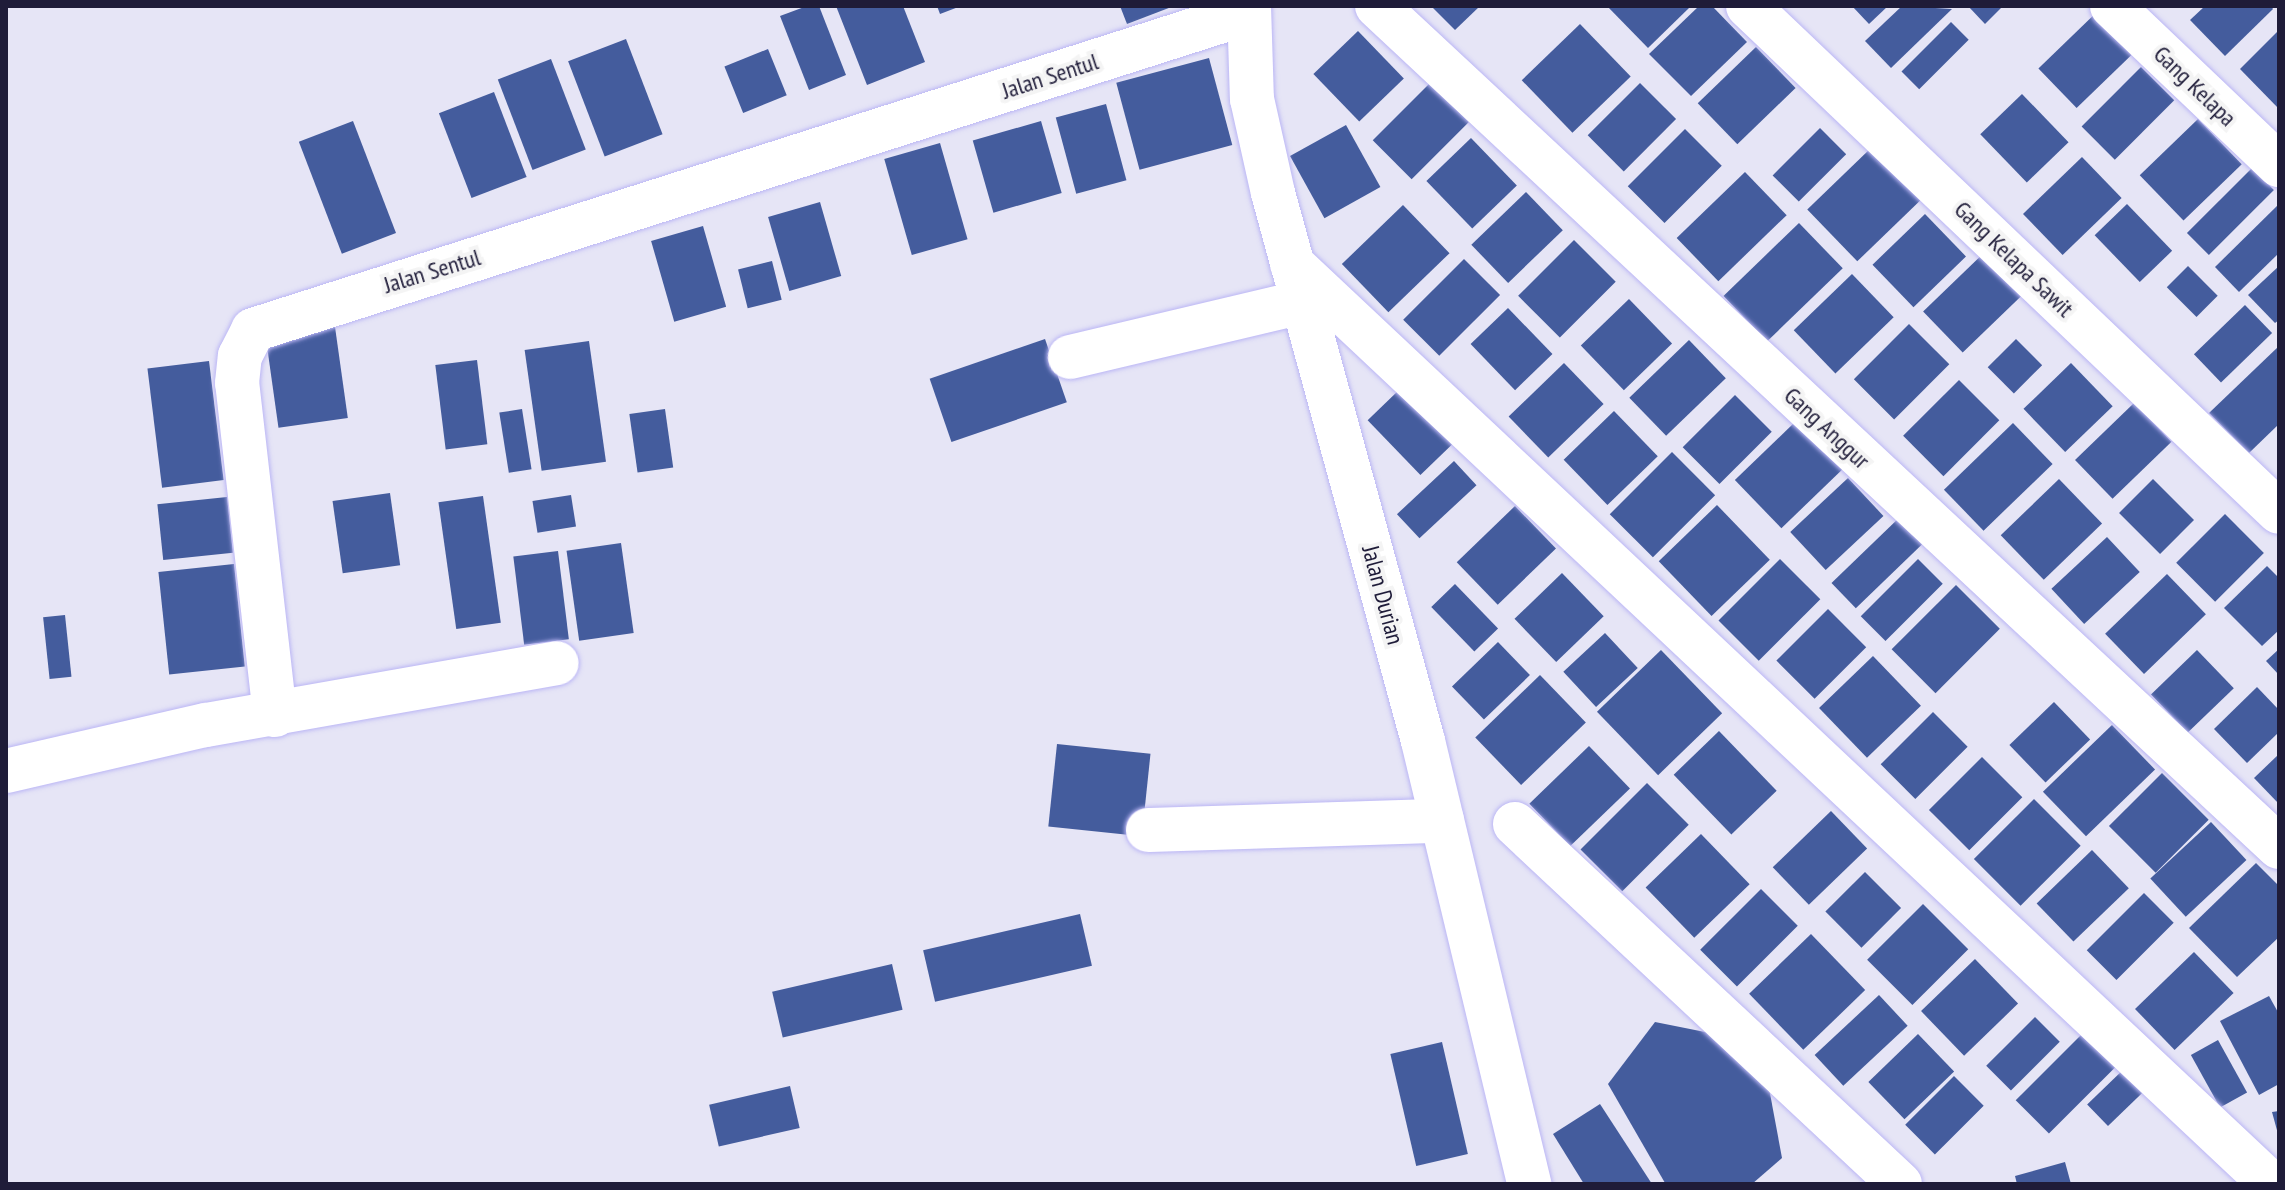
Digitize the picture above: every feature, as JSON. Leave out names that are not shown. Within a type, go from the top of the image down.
[{"type":"street","name":"Gang Anggur","points":[[1377,6],[2279,847]]},
{"type":"street","name":"Gang Kelapa Sawit","points":[[1748,6],[2279,512]]},
{"type":"street","name":"Gang Kelapa","points":[[2112,6],[2279,165]]},
{"type":"street","name":"Jalan Durian","points":[[1248,9],[1252,99],[1442,821],[1529,1184]]},
{"type":"street","name":"Jalan Sentul","points":[[275,715],[237,383],[240,356],[253,330],[1248,9]]},
{"type":"street","points":[[1070,357],[1298,283],[2271,1184]]},
{"type":"street","points":[[6,771],[275,715],[557,663]]},
{"type":"street","points":[[1148,830],[1442,821]]},
{"type":"street","points":[[1515,824],[1900,1184]]},
{"type":"building","points":[[807,6],[819,6],[846,75],[809,90],[780,16]]},
{"type":"building","points":[[836,6],[903,6],[925,62],[867,85]]},
{"type":"building","points":[[937,6],[961,6],[940,14]]},
{"type":"building","points":[[1120,6],[1174,6],[1127,24]]},
{"type":"building","points":[[1431,6],[1480,6],[1455,30]]},
{"type":"building","points":[[1607,6],[1687,6],[1689,8],[1648,48]]},
{"type":"building","points":[[1699,6],[1712,6],[1747,42],[1691,96],[1649,54]]},
{"type":"building","points":[[1852,6],[1888,6],[1869,24]]},
{"type":"building","points":[[1902,6],[1952,9],[1891,68],[1865,41]]},
{"type":"building","points":[[1968,6],[2003,6],[1985,24]]},
{"type":"building","points":[[2205,6],[2271,6],[2273,9],[2225,56],[2190,20]]},
{"type":"building","points":[[2101,8],[2139,48],[2077,108],[2038,68]]},
{"type":"building","points":[[1951,22],[1969,40],[1919,89],[1902,71]]},
{"type":"building","points":[[1580,24],[1631,77],[1572,133],[1522,80]]},
{"type":"building","points":[[2279,30],[2279,109],[2240,69]]},
{"type":"building","points":[[1358,31],[1404,78],[1359,122],[1313,74]]},
{"type":"building","points":[[626,39],[663,134],[605,156],[568,61]]},
{"type":"building","points":[[1756,47],[1796,88],[1737,144],[1698,103]]},
{"type":"building","points":[[768,49],[787,95],[743,113],[724,67]]},
{"type":"building","points":[[1209,58],[1232,145],[1140,170],[1116,83]]},
{"type":"building","points":[[551,59],[586,150],[533,170],[498,79]]},
{"type":"building","points":[[2141,67],[2174,100],[2115,160],[2082,126]]},
{"type":"building","points":[[1430,83],[1469,122],[1412,179],[1373,140]]},
{"type":"building","points":[[1640,83],[1676,119],[1624,171],[1588,135]]},
{"type":"building","points":[[494,92],[527,177],[472,198],[439,113]]},
{"type":"building","points":[[2022,94],[2069,142],[2027,182],[1980,134]]},
{"type":"building","points":[[1106,104],[1126,180],[1076,194],[1056,117]]},
{"type":"building","points":[[2198,119],[2242,164],[2183,221],[2140,175]]},
{"type":"building","points":[[353,121],[396,233],[342,254],[299,142]]},
{"type":"building","points":[[1041,121],[1062,193],[993,213],[973,141]]},
{"type":"building","points":[[1346,125],[1380,187],[1324,218],[1290,156]]},
{"type":"building","points":[[1820,128],[1846,154],[1799,202],[1773,175]]},
{"type":"building","points":[[1685,129],[1722,166],[1664,223],[1628,186]]},
{"type":"building","points":[[1471,138],[1517,185],[1472,229],[1426,181]]},
{"type":"building","points":[[940,143],[968,239],[912,255],[884,159]]},
{"type":"building","points":[[1872,147],[1922,199],[1857,261],[1807,210]]},
{"type":"building","points":[[2082,157],[2122,198],[2063,255],[2023,214]]},
{"type":"building","points":[[2252,168],[2274,190],[2209,255],[2187,233]]},
{"type":"building","points":[[1745,172],[1787,215],[1718,281],[1677,238]]},
{"type":"building","points":[[1526,192],[1563,230],[1508,283],[1471,245]]},
{"type":"building","points":[[820,202],[841,276],[789,291],[768,217]]},
{"type":"building","points":[[2127,204],[2172,251],[2140,282],[2095,235]]},
{"type":"building","points":[[2279,204],[2279,253],[2239,292],[2215,267]]},
{"type":"building","points":[[1403,205],[1450,253],[1388,312],[1342,264]]},
{"type":"building","points":[[1925,214],[1966,256],[1913,307],[1872,265]]},
{"type":"building","points":[[1799,223],[1843,268],[1767,341],[1723,296]]},
{"type":"building","points":[[703,226],[726,307],[674,322],[651,241]]},
{"type":"building","points":[[1574,240],[1616,282],[1560,338],[1518,296]]},
{"type":"building","points":[[1990,247],[2030,288],[1963,353],[1923,312]]},
{"type":"building","points":[[1464,259],[1500,295],[1439,356],[1403,320]]},
{"type":"building","points":[[772,261],[782,300],[748,308],[738,269]]},
{"type":"building","points":[[2188,266],[2218,296],[2196,317],[2167,287]]},
{"type":"building","points":[[2279,266],[2279,320],[2275,323],[2248,295]]},
{"type":"building","points":[[1852,274],[1894,317],[1835,373],[1794,330]]},
{"type":"building","points":[[1629,299],[1672,344],[1624,390],[1581,346]]},
{"type":"building","points":[[2245,305],[2272,333],[2221,382],[2194,354]]},
{"type":"building","points":[[1508,308],[1552,354],[1515,390],[1471,344]]},
{"type":"building","points":[[1909,324],[1949,364],[1894,419],[1854,379]]},
{"type":"building","points":[[335,327],[348,418],[278,428],[266,337]]},
{"type":"building","points":[[1045,339],[1067,402],[951,442],[930,379]]},
{"type":"building","points":[[2016,339],[2042,365],[2014,393],[1988,367]]},
{"type":"building","points":[[1689,340],[1726,378],[1666,436],[1629,398]]},
{"type":"building","points":[[589,341],[606,462],[542,471],[525,350]]},
{"type":"building","points":[[2279,346],[2279,424],[2249,453],[2209,413]]},
{"type":"building","points":[[477,360],[487,444],[446,449],[435,365]]},
{"type":"building","points":[[209,361],[224,480],[162,488],[147,369]]},
{"type":"building","points":[[1564,363],[1604,404],[1548,457],[1509,416]]},
{"type":"building","points":[[2071,363],[2113,406],[2065,452],[2024,409]]},
{"type":"building","points":[[1959,380],[1999,420],[1943,476],[1903,436]]},
{"type":"building","points":[[1400,389],[1453,444],[1420,475],[1368,420]]},
{"type":"building","points":[[1735,395],[1772,432],[1719,484],[1683,447]]},
{"type":"building","points":[[2134,403],[2172,442],[2113,499],[2075,460]]},
{"type":"building","points":[[522,409],[532,469],[509,473],[499,413]]},
{"type":"building","points":[[665,409],[673,467],[638,472],[629,414]]},
{"type":"building","points":[[1614,411],[1658,456],[1607,505],[1564,460]]},
{"type":"building","points":[[1796,421],[1843,469],[1781,528],[1735,480]]},
{"type":"building","points":[[2013,423],[2053,464],[1984,531],[1944,490]]},
{"type":"building","points":[[1672,452],[1715,495],[1653,557],[1610,514]]},
{"type":"building","points":[[1454,461],[1477,485],[1419,538],[1397,514]]},
{"type":"building","points":[[1848,478],[1883,516],[1826,570],[1790,532]]},
{"type":"building","points":[[2059,479],[2102,524],[2044,580],[2001,535]]},
{"type":"building","points":[[2153,479],[2194,520],[2160,554],[2119,513]]},
{"type":"building","points":[[390,493],[400,565],[343,573],[333,501]]},
{"type":"building","points":[[571,495],[576,527],[537,533],[532,501]]},
{"type":"building","points":[[483,496],[501,623],[456,629],[438,502]]},
{"type":"building","points":[[227,497],[233,553],[163,560],[157,504]]},
{"type":"building","points":[[1717,505],[1770,560],[1712,616],[1659,561]]},
{"type":"building","points":[[1515,506],[1556,548],[1498,605],[1457,562]]},
{"type":"building","points":[[2225,514],[2264,553],[2215,602],[2176,563]]},
{"type":"building","points":[[1902,515],[1926,540],[1856,608],[1832,583]]},
{"type":"building","points":[[2107,537],[2140,572],[2084,624],[2051,589]]},
{"type":"building","points":[[621,543],[634,633],[579,641],[567,551]]},
{"type":"building","points":[[558,551],[569,639],[524,645],[513,556]]},
{"type":"building","points":[[1780,559],[1820,599],[1759,661],[1718,621]]},
{"type":"building","points":[[1918,559],[1943,584],[1885,641],[1861,616]]},
{"type":"building","points":[[234,564],[245,666],[169,674],[158,572]]},
{"type":"building","points":[[2267,566],[2279,578],[2279,630],[2262,646],[2224,608]]},
{"type":"building","points":[[1562,573],[1604,616],[1556,662],[1515,619]]},
{"type":"building","points":[[2167,574],[2206,614],[2144,674],[2105,634]]},
{"type":"building","points":[[1455,584],[1498,629],[1474,652],[1431,607]]},
{"type":"building","points":[[1956,585],[2000,629],[1935,693],[1892,649]]},
{"type":"building","points":[[1828,609],[1866,647],[1815,699],[1776,661]]},
{"type":"building","points":[[65,615],[71,677],[50,679],[43,617]]},
{"type":"building","points":[[1605,633],[1638,668],[1596,707],[1563,672]]},
{"type":"building","points":[[1498,642],[1530,675],[1484,720],[1452,686]]},
{"type":"building","points":[[2279,649],[2279,675],[2266,661]]},
{"type":"building","points":[[1661,650],[1722,713],[1658,775],[1597,712]]},
{"type":"building","points":[[2197,650],[2234,688],[2188,733],[2151,694]]},
{"type":"building","points":[[1873,656],[1921,706],[1867,758],[1819,708]]},
{"type":"building","points":[[1540,675],[1586,722],[1521,785],[1475,738]]},
{"type":"building","points":[[2257,687],[2279,710],[2279,732],[2247,763],[2214,729]]},
{"type":"building","points":[[2054,702],[2090,739],[2046,782],[2009,745]]},
{"type":"building","points":[[1933,712],[1968,747],[1915,799],[1881,764]]},
{"type":"building","points":[[2112,725],[2155,770],[2086,836],[2043,792]]},
{"type":"building","points":[[1719,731],[1777,791],[1731,834],[1674,775]]},
{"type":"building","points":[[1057,744],[1150,754],[1142,836],[1048,827]]},
{"type":"building","points":[[1589,746],[1630,788],[1570,846],[1529,804]]},
{"type":"building","points":[[2279,754],[2279,804],[2254,778]]},
{"type":"building","points":[[1982,757],[2022,797],[1969,850],[1929,810]]},
{"type":"building","points":[[2162,773],[2209,820],[2156,873],[2109,826]]},
{"type":"building","points":[[1647,783],[1689,825],[1622,891],[1581,849]]},
{"type":"building","points":[[2034,799],[2081,846],[2021,906],[1974,859]]},
{"type":"building","points":[[1831,811],[1867,848],[1809,905],[1773,867]]},
{"type":"building","points":[[2211,822],[2246,860],[2186,917],[2150,879]]},
{"type":"building","points":[[1701,834],[1750,884],[1694,938],[1646,887]]},
{"type":"building","points":[[2092,850],[2129,888],[2073,942],[2037,903]]},
{"type":"building","points":[[2256,863],[2279,886],[2279,937],[2237,977],[2189,928]]},
{"type":"building","points":[[1865,872],[1901,908],[1861,948],[1825,912]]},
{"type":"building","points":[[1761,889],[1798,926],[1737,987],[1700,950]]},
{"type":"building","points":[[2144,893],[2174,923],[2116,980],[2087,950]]},
{"type":"building","points":[[1923,904],[1968,949],[1912,1005],[1867,960]]},
{"type":"building","points":[[1080,914],[1092,966],[935,1002],[923,950]]},
{"type":"building","points":[[1811,934],[1865,990],[1803,1050],[1749,994]]},
{"type":"building","points":[[2194,952],[2234,993],[2175,1050],[2135,1009]]},
{"type":"building","points":[[1975,959],[2018,1004],[1964,1056],[1921,1011]]},
{"type":"building","points":[[892,964],[903,1010],[783,1037],[772,992]]},
{"type":"building","points":[[1879,995],[1908,1026],[1843,1086],[1815,1055]]},
{"type":"building","points":[[2269,996],[2279,1014],[2279,1084],[2259,1095],[2220,1021]]},
{"type":"building","points":[[2035,1017],[2060,1042],[2011,1091],[1986,1066]]},
{"type":"building","points":[[1655,1022],[1715,1034],[1769,1088],[1782,1158],[1752,1184],[1665,1183],[1608,1084]]},
{"type":"building","points":[[2085,1031],[2118,1064],[2049,1134],[2016,1100]]},
{"type":"building","points":[[1918,1034],[1954,1071],[1904,1119],[1868,1082]]},
{"type":"building","points":[[2218,1040],[2247,1092],[2220,1108],[2191,1055]]},
{"type":"building","points":[[1442,1042],[1468,1154],[1416,1166],[1390,1054]]},
{"type":"building","points":[[2126,1067],[2147,1089],[2108,1126],[2087,1105]]},
{"type":"building","points":[[1954,1076],[1984,1106],[1935,1154],[1905,1125]]},
{"type":"building","points":[[790,1086],[800,1128],[719,1147],[709,1105]]},
{"type":"building","points":[[1600,1104],[1652,1184],[1584,1184],[1553,1134]]},
{"type":"building","points":[[2279,1111],[2279,1134],[2278,1134],[2272,1112]]},
{"type":"building","points":[[2065,1162],[2071,1184],[2017,1184],[2015,1176]]}]
